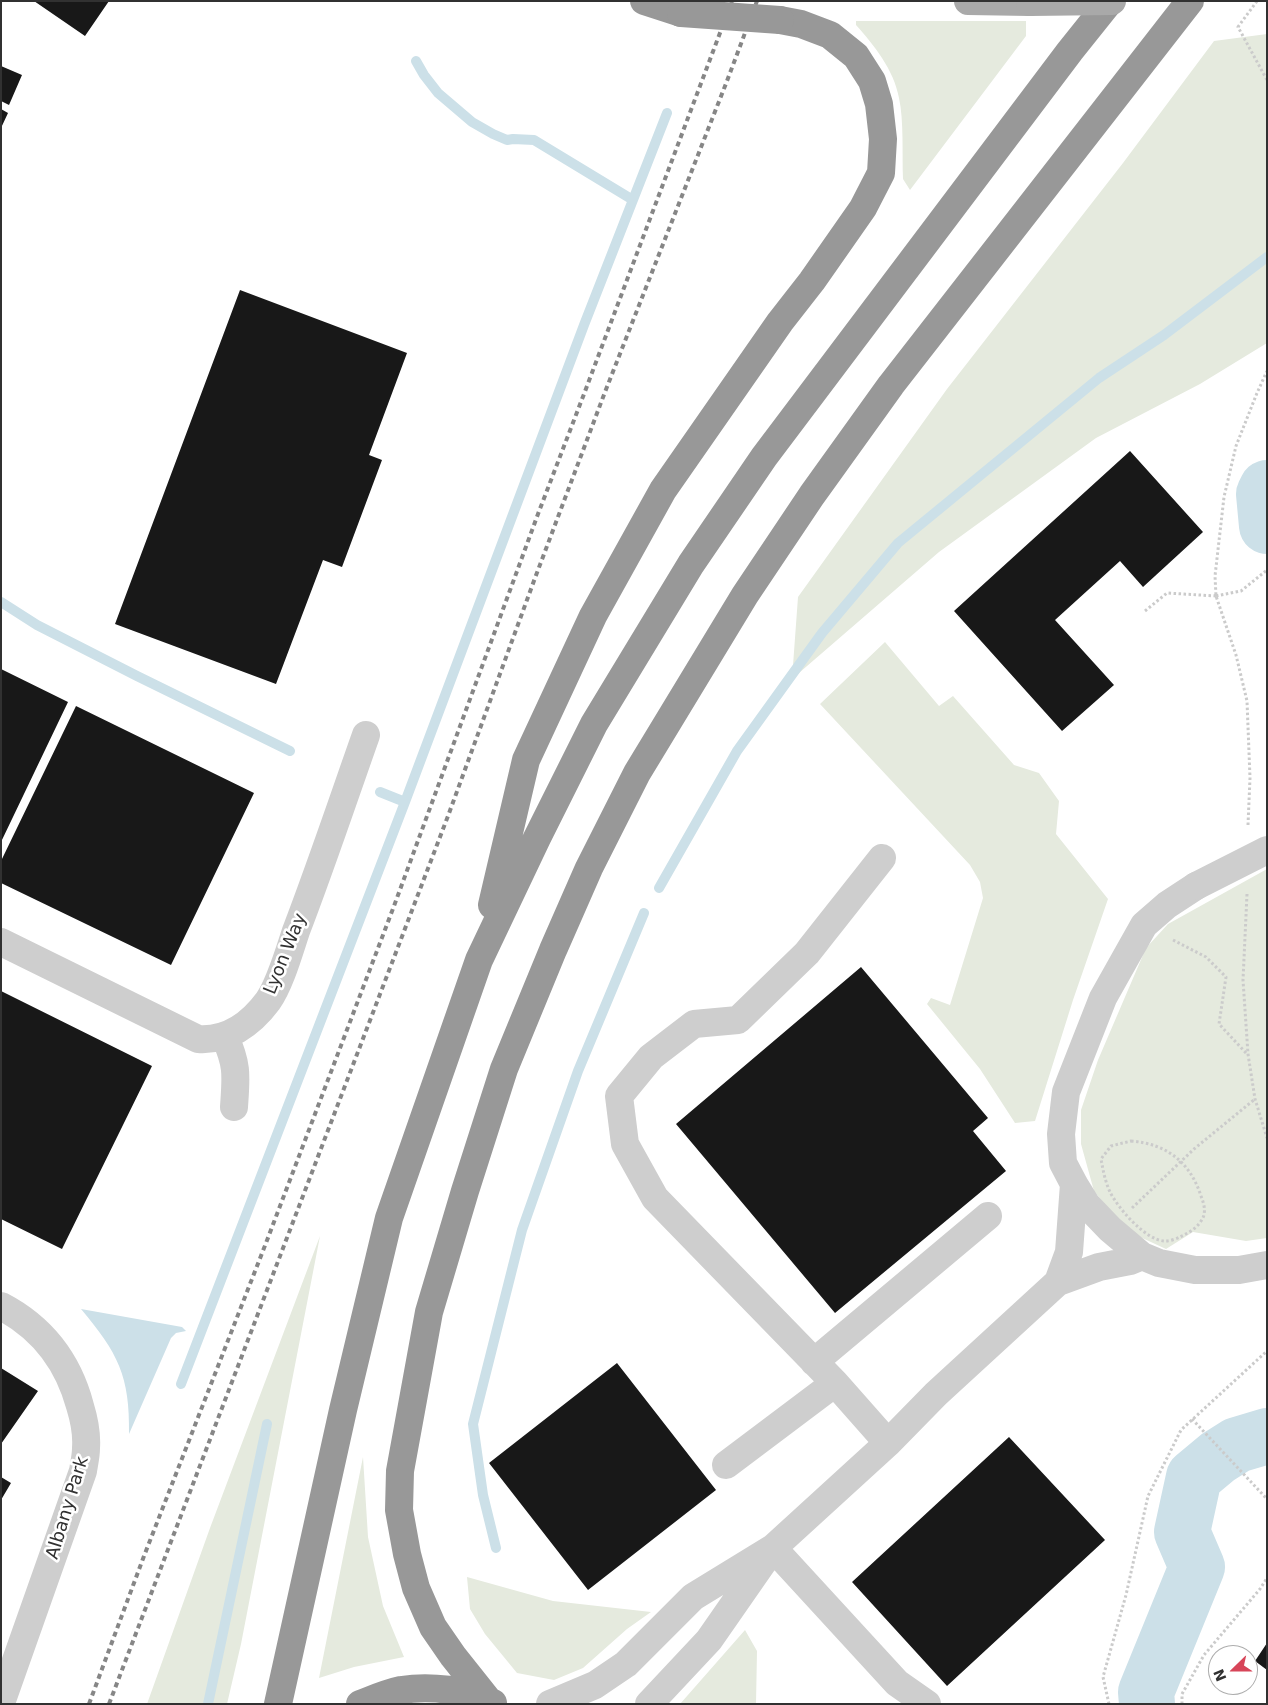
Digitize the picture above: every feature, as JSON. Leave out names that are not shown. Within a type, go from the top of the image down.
[{"type":"highway","points":[[278,1704],[389,1218],[479,960],[526,760],[592,616],[663,490],[769,337],[812,281],[863,208],[881,173],[883,139],[879,104],[872,81],[856,56],[830,35],[801,24],[780,20],[681,13],[644,1]]},
{"type":"highway","points":[[479,960],[594,724],[691,564],[764,457],[1070,51],[1111,1]]},
{"type":"highway","points":[[491,1702],[453,1656],[434,1627],[416,1588],[407,1554],[399,1510],[400,1471],[429,1312],[459,1209],[504,1069],[589,868],[638,774],[745,594],[812,495],[891,385],[1190,1]]},
{"type":"highway","points":[[360,1704],[400,1690],[425,1688],[446,1690],[491,1702]]},
{"type":"main road","points":[[968,1],[1111,1]]},
{"type":"street","name":"Lyon Way","points":[[1,942],[198,1040],[225,1037],[243,1027],[270,999],[314,886],[366,735]]},
{"type":"street","points":[[1267,850],[1196,886],[1167,905],[1144,924],[1103,998],[1066,1092],[1061,1134],[1064,1163],[1087,1205],[1118,1222],[1142,1256],[1159,1263],[1196,1270],[1238,1270],[1267,1265]]},
{"type":"street","points":[[882,858],[808,953],[738,1020],[694,1024],[651,1057],[620,1096],[624,1144],[655,1198],[835,1383],[888,1443]]},
{"type":"street","points":[[225,1037],[236,1069],[234,1107]]},
{"type":"street","points":[[1058,1282],[1069,1252],[1074,1184]]},
{"type":"street","points":[[814,1362],[988,1216]]},
{"type":"street","points":[[550,1704],[595,1685],[626,1664],[693,1597],[773,1548],[888,1443],[936,1394],[1058,1282],[1099,1267],[1130,1261],[1142,1256]]},
{"type":"street","name":"Albany Park","points":[[1,1306],[26,1322],[58,1353],[78,1397],[87,1447],[83,1471],[1,1703]]},
{"type":"street","points":[[726,1465],[835,1383]]},
{"type":"street","points":[[649,1704],[709,1640],[773,1548]]},
{"type":"street","points":[[773,1548],[897,1683],[927,1704]]},
{"type":"path","points":[[1257,1],[1238,27],[1267,80]]},
{"type":"path","points":[[1216,596],[1216,562],[1224,497],[1236,446],[1267,371]]},
{"type":"path","points":[[1146,611],[1168,593],[1216,596],[1241,591],[1267,570]]},
{"type":"path","points":[[1165,935],[1206,956],[1226,978],[1219,1024],[1248,1054]]},
{"type":"path","points":[[1118,1222],[1194,1149],[1255,1099]]},
{"type":"path","points":[[1131,1141],[1148,1142],[1164,1149],[1182,1162],[1194,1178],[1205,1208],[1202,1220],[1195,1228],[1166,1242],[1157,1240],[1129,1220],[1118,1222],[1101,1159],[1112,1146],[1131,1141]]},
{"type":"path","points":[[1109,1704],[1103,1678],[1126,1595],[1148,1496],[1181,1430],[1267,1351]]},
{"type":"path","points":[[1192,1419],[1267,1498]]},
{"type":"path","points":[[1182,1704],[1182,1694],[1204,1655],[1260,1589],[1267,1578]]},
{"type":"shaded area","points":[[856,21],[1026,21],[1026,36],[910,190],[903,179],[902,117],[893,78],[882,58],[856,25]]},
{"type":"shaded area","points":[[1267,34],[1267,343],[1200,384],[1096,438],[939,552],[792,679],[798,597],[947,389],[1123,163],[1214,41]]},
{"type":"shaded area","points":[[885,642],[939,706],[953,696],[1014,765],[1039,773],[1059,801],[1056,834],[1108,899],[1073,1000],[1035,1121],[1015,1123],[980,1069],[927,1004],[931,998],[950,1005],[983,898],[980,882],[970,865],[820,704]]},
{"type":"shaded area","points":[[1267,869],[1267,1238],[1246,1241],[1193,1232],[1166,1249],[1125,1230],[1094,1191],[1081,1144],[1081,1110],[1098,1060],[1146,948],[1168,924]]},
{"type":"shaded area","points":[[320,1236],[241,1644],[227,1704],[147,1704],[210,1528]]},
{"type":"shaded area","points":[[81,1309],[182,1327],[186,1331],[176,1333],[171,1338],[129,1434],[127,1396],[119,1366],[104,1339]]},
{"type":"shaded area","points":[[363,1457],[368,1537],[383,1606],[404,1657],[354,1667],[319,1678]]},
{"type":"shaded area","points":[[467,1577],[553,1601],[651,1612],[627,1629],[583,1668],[554,1680],[517,1673],[485,1634],[470,1609]]},
{"type":"shaded area","points":[[745,1630],[757,1651],[756,1704],[680,1704]]},
{"type":"building","points":[[34,1],[109,1],[85,36]]},
{"type":"building","points":[[1,66],[22,75],[9,105],[1,101]]},
{"type":"building","points":[[1,109],[8,113],[1,128]]},
{"type":"building","points":[[240,290],[407,353],[369,455],[382,460],[342,567],[323,560],[276,684],[115,624]]},
{"type":"building","points":[[1130,451],[1203,532],[1143,587],[1120,561],[1055,620],[1114,685],[1062,731],[954,611]]},
{"type":"building","points":[[1,669],[68,702],[1,842]]},
{"type":"building","points":[[76,706],[254,793],[171,965],[1,883],[1,861]]},
{"type":"building","points":[[861,967],[988,1118],[973,1131],[1006,1171],[835,1313],[676,1124]]},
{"type":"building","points":[[1,991],[152,1066],[62,1249],[1,1219]]},
{"type":"building","points":[[617,1363],[716,1490],[588,1590],[489,1463]]},
{"type":"building","points":[[1,1368],[38,1391],[1,1444]]},
{"type":"building","points":[[1009,1437],[1105,1540],[947,1686],[852,1582]]},
{"type":"building","points":[[1,1477],[11,1483],[1,1500]]},
{"type":"building","points":[[1267,1643],[1267,1670],[1258,1663],[1258,1656]]},
{"type":"waterway","points":[[416,61],[438,93],[472,122],[507,140],[534,140],[633,200]]},
{"type":"waterway","points":[[181,1384],[405,802],[584,325],[667,113]]},
{"type":"waterway","points":[[659,888],[737,751],[822,633],[898,543],[1099,378],[1164,335],[1267,257]]},
{"type":"waterway","points":[[1267,488],[1264,494],[1267,526]]},
{"type":"waterway","points":[[1,602],[37,625],[290,751]]},
{"type":"waterway","points":[[380,792],[405,802]]},
{"type":"waterway","points":[[496,1548],[483,1495],[473,1424],[522,1230],[578,1071],[644,913]]},
{"type":"waterway","points":[[208,1704],[267,1424]]},
{"type":"waterway","points":[[1147,1704],[1146,1692],[1197,1567],[1182,1532],[1194,1477],[1218,1457],[1237,1445],[1267,1436]]},
{"type":"railway","points":[[89,1704],[394,906],[538,514],[732,1]]},
{"type":"railway","points":[[109,1704],[448,816],[605,392],[757,1]]}]
